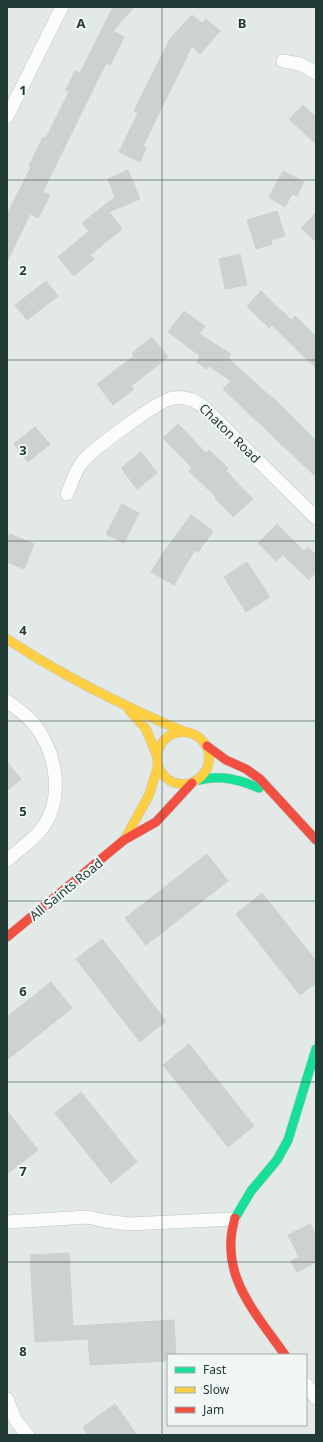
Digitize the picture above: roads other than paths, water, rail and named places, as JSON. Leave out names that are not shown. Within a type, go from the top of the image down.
[{"type":"street","points":[[7,117],[62,7]]},
{"type":"street","points":[[283,61],[300,64],[316,73]]},
{"type":"street","name":"Chaton Road","points":[[67,494],[76,472],[83,462],[98,448],[158,404],[175,398],[186,398],[196,400],[204,407],[316,518]]},
{"type":"street","points":[[7,639],[61,673],[126,706],[184,732],[195,734],[201,738],[207,746],[226,760],[246,769],[260,779],[305,826],[316,840]]},
{"type":"street","points":[[7,701],[37,727],[46,743],[52,761],[55,779],[52,809],[45,825],[7,860]]},
{"type":"street","points":[[126,706],[146,729],[157,756],[158,766],[164,777],[171,782],[181,785],[220,776],[230,777],[276,796]]},
{"type":"street","points":[[157,756],[159,746],[165,738],[176,733],[184,732]]},
{"type":"street","points":[[195,782],[205,774],[209,764],[210,755],[207,746]]},
{"type":"street","name":"All Saints Road","points":[[124,840],[149,800],[158,766]]},
{"type":"street","name":"All Saints Road","points":[[7,937],[124,840],[156,822],[195,782]]},
{"type":"street","points":[[284,1354],[251,1306],[233,1272],[230,1246],[234,1219],[251,1191],[277,1160],[288,1140],[316,1048]]},
{"type":"street","points":[[7,1222],[88,1217],[129,1224],[234,1219]]},
{"type":"street","points":[[307,1385],[316,1398]]},
{"type":"street","points":[[7,1399],[16,1421],[28,1435]]}]
